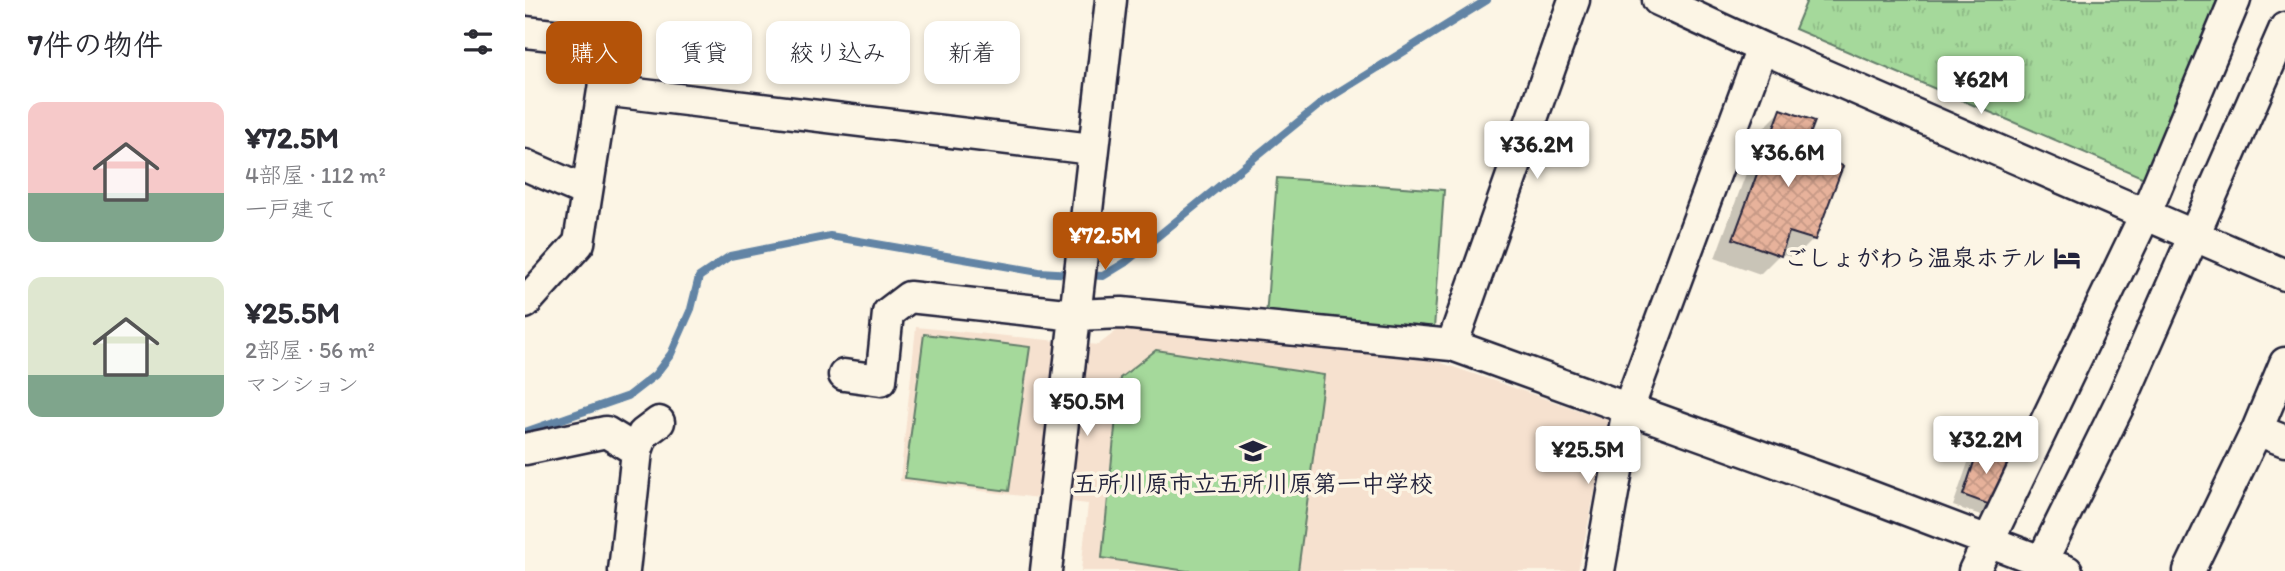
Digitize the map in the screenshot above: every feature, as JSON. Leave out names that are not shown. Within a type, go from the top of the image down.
[{"type":"street","points":[[1046,571],[1111,0]]},
{"type":"street","points":[[1452,345],[1574,0]]},
{"type":"street","points":[[1658,0],[1762,48],[2145,215],[2194,233],[2285,275]]},
{"type":"street","points":[[1974,571],[1987,540],[2000,522],[2145,215],[2235,0]]},
{"type":"street","points":[[844,375],[881,380],[888,313],[909,297],[1076,307],[1452,345],[1987,540],[2049,568],[2285,28]]},
{"type":"street","points":[[525,32],[610,41],[579,243],[525,303]]},
{"type":"street","points":[[1599,571],[1628,409],[1762,48]]},
{"type":"street","points":[[603,90],[1092,149]]},
{"type":"street","points":[[525,165],[587,192]]},
{"type":"street","points":[[2189,571],[2257,430],[2285,363]]},
{"type":"street","points":[[624,571],[637,451],[643,434],[659,422]]},
{"type":"street","points":[[2257,430],[2285,441]]},
{"type":"street","points":[[525,449],[606,432],[637,451]]},
{"type":"shaded area","name":"五所川原市立五所川原第一中学校","points":[[916,327],[1098,345],[1118,330],[1436,361],[1610,421],[1578,571],[1081,571],[1088,504],[900,481]]},
{"type":"green space","points":[[1807,0],[2231,0],[2151,181],[1795,29]]},
{"type":"green space","points":[[1277,178],[1444,190],[1434,329],[1266,317]]},
{"type":"green space","points":[[924,334],[1030,347],[1009,491],[905,478]]},
{"type":"green space","points":[[1156,350],[1324,375],[1298,571],[1187,571],[1102,558],[1120,378]]},
{"type":"building","points":[[1781,109],[1815,121],[1804,150],[1843,166],[1815,240],[1789,232],[1781,256],[1733,239]]},
{"type":"building","points":[[1979,447],[2010,458],[1993,506],[1963,495]]},
{"type":"waterway","points":[[1086,275],[1103,276],[1126,262],[1324,101],[1487,0]]},
{"type":"waterway","points":[[525,432],[628,396],[655,375],[671,354],[691,309],[699,277],[730,256],[830,236],[1039,272],[1073,274]]},
{"type":"place","name":"ごしょがわら温泉ホテル","points":[[2067,258]]},
{"type":"place","name":"五所川原市立五所川原第一中学校","points":[[1253,451]]}]
